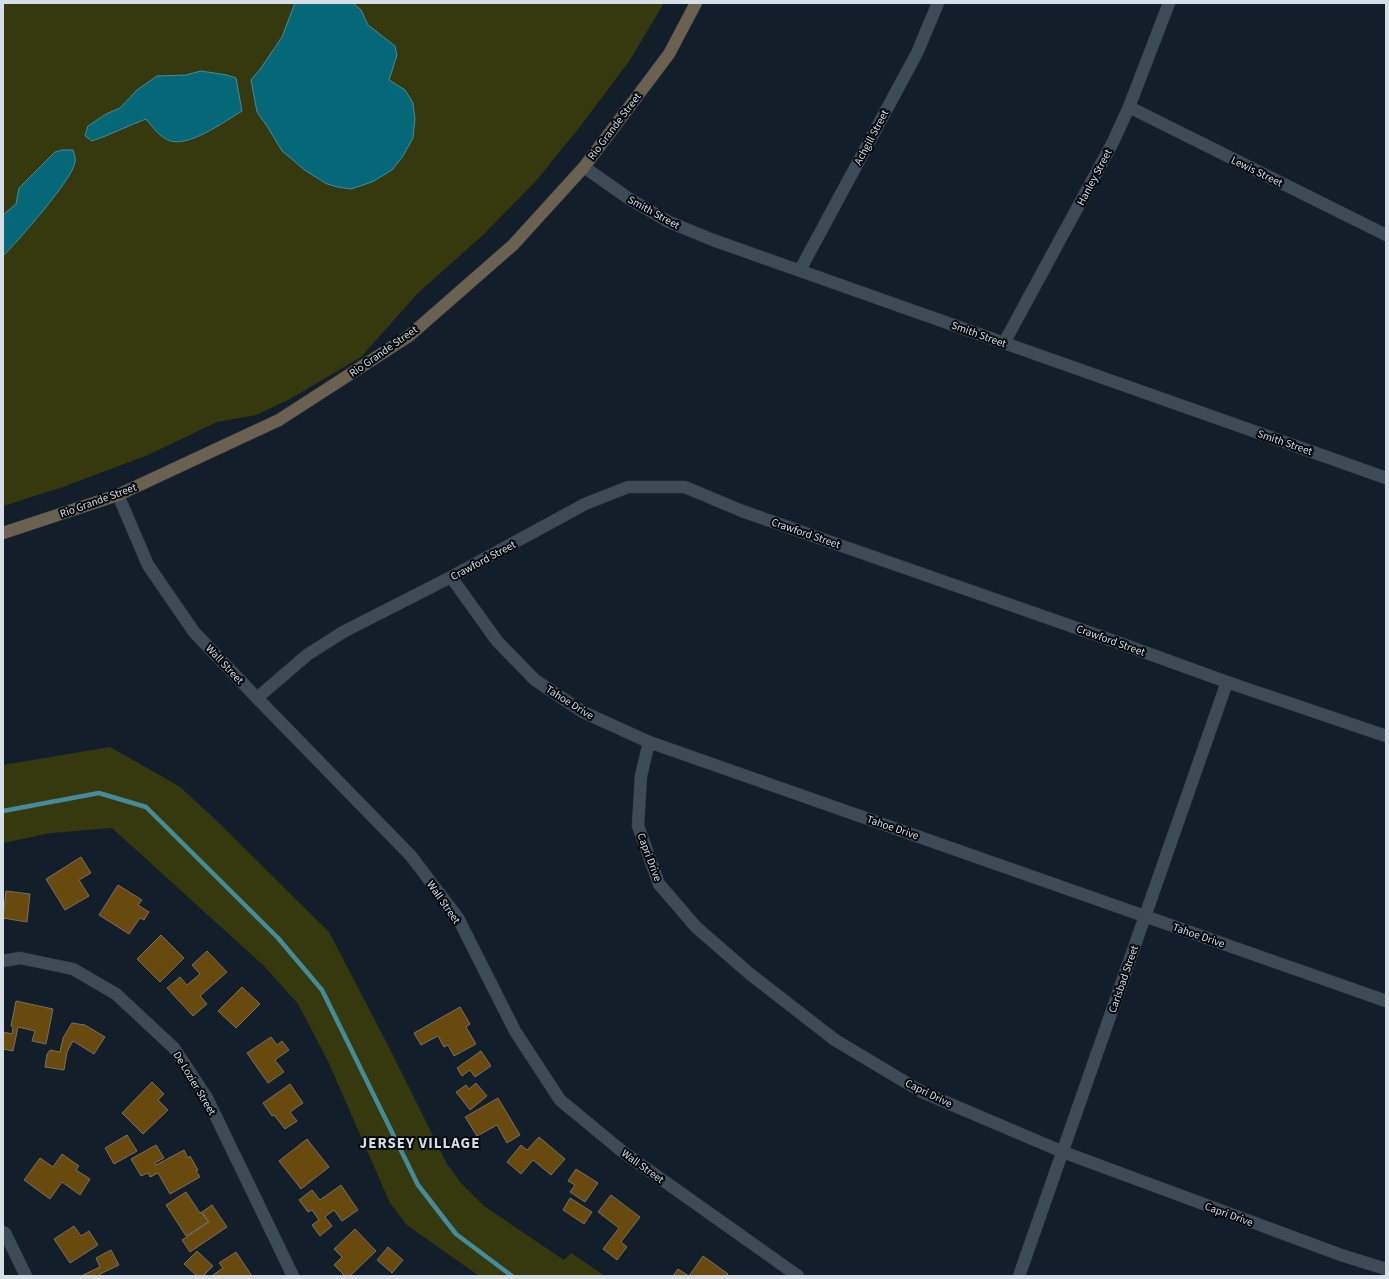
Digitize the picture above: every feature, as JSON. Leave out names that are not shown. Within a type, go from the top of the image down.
[{"type":"street","name":"Rio Grande Street","points":[[3,533],[118,495],[279,420],[409,336],[513,245],[584,167],[669,54],[696,3]]},
{"type":"street","name":"Achgill Street","points":[[800,270],[916,53],[938,3]]},
{"type":"street","name":"Hanley Street","points":[[1004,343],[1094,178],[1129,107],[1169,3]]},
{"type":"street","name":"Lewis Street","points":[[1129,107],[1386,235]]},
{"type":"street","name":"Smith Street","points":[[584,167],[628,198],[669,222],[713,240],[1386,478]]},
{"type":"street","name":"Crawford Street","points":[[257,698],[306,655],[342,632],[451,577],[585,504],[628,487],[685,487],[750,514],[1096,634],[1227,682],[1386,736]]},
{"type":"street","name":"Wall Street","points":[[118,495],[148,565],[194,632],[411,856],[458,918],[514,1031],[560,1100],[622,1152],[798,1276]]},
{"type":"street","name":"Tahoe Drive","points":[[451,577],[497,642],[535,680],[583,712],[649,742],[1386,1001]]},
{"type":"street","name":"Carlsbad Street","points":[[1019,1276],[1227,682]]},
{"type":"street","name":"Capri Drive","points":[[649,742],[641,776],[638,826],[659,884],[696,928],[750,974],[835,1040],[922,1092],[1063,1152],[1341,1255],[1386,1269]]},
{"type":"street","name":"De Lozier Street","points":[[3,961],[20,958],[73,969],[116,994],[174,1048],[207,1098],[293,1276]]},
{"type":"street","points":[[3,1232],[5,1233],[26,1276]]},
{"type":"green space","points":[[3,3],[664,3],[630,60],[582,124],[536,181],[484,234],[418,293],[361,357],[290,399],[256,415],[217,422],[148,455],[63,487],[3,506]]},
{"type":"green space","points":[[110,747],[179,786],[217,821],[329,932],[392,1053],[447,1164],[461,1183],[484,1206],[564,1260],[571,1253],[605,1276],[479,1276],[407,1225],[390,1203],[327,1059],[298,1004],[264,966],[112,828],[51,833],[3,843],[3,765]]},
{"type":"water","points":[[295,3],[353,3],[361,10],[368,25],[395,46],[397,55],[389,80],[405,90],[413,103],[415,119],[413,138],[403,156],[392,170],[372,182],[351,189],[327,184],[306,171],[282,151],[257,112],[251,80],[282,37]]},
{"type":"water","points":[[201,71],[236,78],[242,111],[205,133],[184,141],[174,142],[166,139],[157,132],[146,119],[92,141],[85,136],[88,126],[106,114],[120,108],[137,90],[157,76],[186,75]]},
{"type":"water","points":[[62,150],[73,150],[75,160],[72,170],[44,210],[3,256],[3,215],[16,204],[19,188],[55,152]]},
{"type":"building","points":[[81,857],[91,873],[79,880],[89,896],[65,910],[46,879]]},
{"type":"building","points":[[118,885],[142,900],[138,905],[149,912],[144,920],[140,918],[129,934],[99,915]]},
{"type":"building","points":[[6,891],[30,894],[27,922],[3,918]]},
{"type":"building","points":[[161,935],[184,958],[160,982],[137,959]]},
{"type":"building","points":[[207,951],[227,972],[200,996],[207,1004],[193,1016],[167,988],[180,977],[187,985],[200,974],[192,965]]},
{"type":"building","points":[[242,987],[260,1004],[236,1028],[218,1011]]},
{"type":"building","points":[[16,1001],[53,1009],[46,1044],[32,1041],[35,1031],[18,1027],[13,1051],[3,1049],[3,1032],[12,1034],[13,1027],[11,1026]]},
{"type":"building","points":[[460,1007],[470,1024],[466,1027],[476,1044],[454,1056],[448,1045],[444,1047],[438,1036],[421,1045],[414,1033]]},
{"type":"building","points":[[72,1023],[85,1025],[105,1037],[94,1054],[73,1041],[67,1052],[64,1070],[45,1067],[47,1054],[50,1050],[60,1052],[63,1038]]},
{"type":"building","points":[[271,1037],[277,1045],[282,1041],[289,1050],[275,1060],[284,1072],[268,1083],[247,1053]]},
{"type":"building","points":[[481,1051],[491,1066],[475,1077],[470,1070],[462,1076],[457,1068]]},
{"type":"building","points":[[152,1082],[164,1094],[158,1100],[168,1110],[143,1134],[122,1113]]},
{"type":"building","points":[[476,1083],[487,1096],[470,1110],[456,1092],[466,1085],[469,1089]]},
{"type":"building","points":[[290,1084],[303,1103],[290,1112],[297,1121],[285,1129],[274,1115],[272,1116],[263,1103]]},
{"type":"building","points":[[498,1098],[520,1135],[507,1143],[497,1125],[477,1136],[465,1117]]},
{"type":"building","points":[[127,1135],[137,1151],[114,1164],[105,1148]]},
{"type":"building","points":[[539,1137],[565,1159],[551,1175],[533,1160],[521,1174],[507,1162],[521,1145],[527,1150]]},
{"type":"building","points":[[307,1139],[329,1167],[301,1189],[279,1161]]},
{"type":"building","points":[[156,1145],[164,1158],[155,1163],[156,1165],[184,1150],[188,1158],[190,1156],[198,1170],[196,1171],[200,1177],[170,1194],[158,1173],[150,1177],[148,1173],[141,1176],[131,1159]]},
{"type":"building","points":[[62,1154],[79,1166],[76,1170],[90,1179],[80,1195],[62,1182],[50,1199],[24,1180],[40,1158],[53,1167]]},
{"type":"building","points":[[576,1169],[598,1183],[585,1202],[570,1192],[575,1185],[568,1181]]},
{"type":"building","points":[[341,1185],[358,1210],[342,1221],[334,1210],[325,1217],[332,1226],[320,1236],[312,1225],[319,1220],[312,1210],[308,1212],[299,1200],[312,1190],[320,1200]]},
{"type":"building","points":[[186,1192],[208,1222],[186,1236],[166,1205]]},
{"type":"building","points":[[611,1195],[640,1217],[621,1242],[627,1247],[617,1260],[603,1249],[619,1228],[598,1212]]},
{"type":"building","points":[[570,1198],[592,1212],[584,1224],[563,1210]]},
{"type":"building","points":[[212,1205],[227,1227],[190,1252],[182,1240],[209,1222],[202,1212]]},
{"type":"building","points":[[74,1226],[81,1236],[89,1231],[98,1245],[70,1263],[54,1239]]},
{"type":"building","points":[[355,1229],[376,1251],[350,1276],[345,1276],[334,1265],[342,1257],[334,1249]]},
{"type":"building","points":[[388,1247],[403,1260],[392,1273],[377,1260]]},
{"type":"building","points":[[111,1250],[119,1265],[100,1274],[101,1276],[81,1276],[100,1267],[96,1258]]},
{"type":"building","points":[[197,1251],[213,1266],[203,1276],[197,1276],[184,1264]]},
{"type":"building","points":[[236,1252],[252,1276],[214,1276],[213,1275],[223,1268],[219,1263]]},
{"type":"building","points":[[703,1256],[728,1274],[726,1276],[689,1276]]},
{"type":"building","points":[[678,1269],[689,1276],[673,1276]]},
{"type":"waterway","points":[[3,811],[99,793],[146,807],[278,938],[322,990],[418,1185],[456,1234],[512,1276]]},
{"type":"district","name":"JERSEY VILLAGE","points":[[420,1143]]}]
